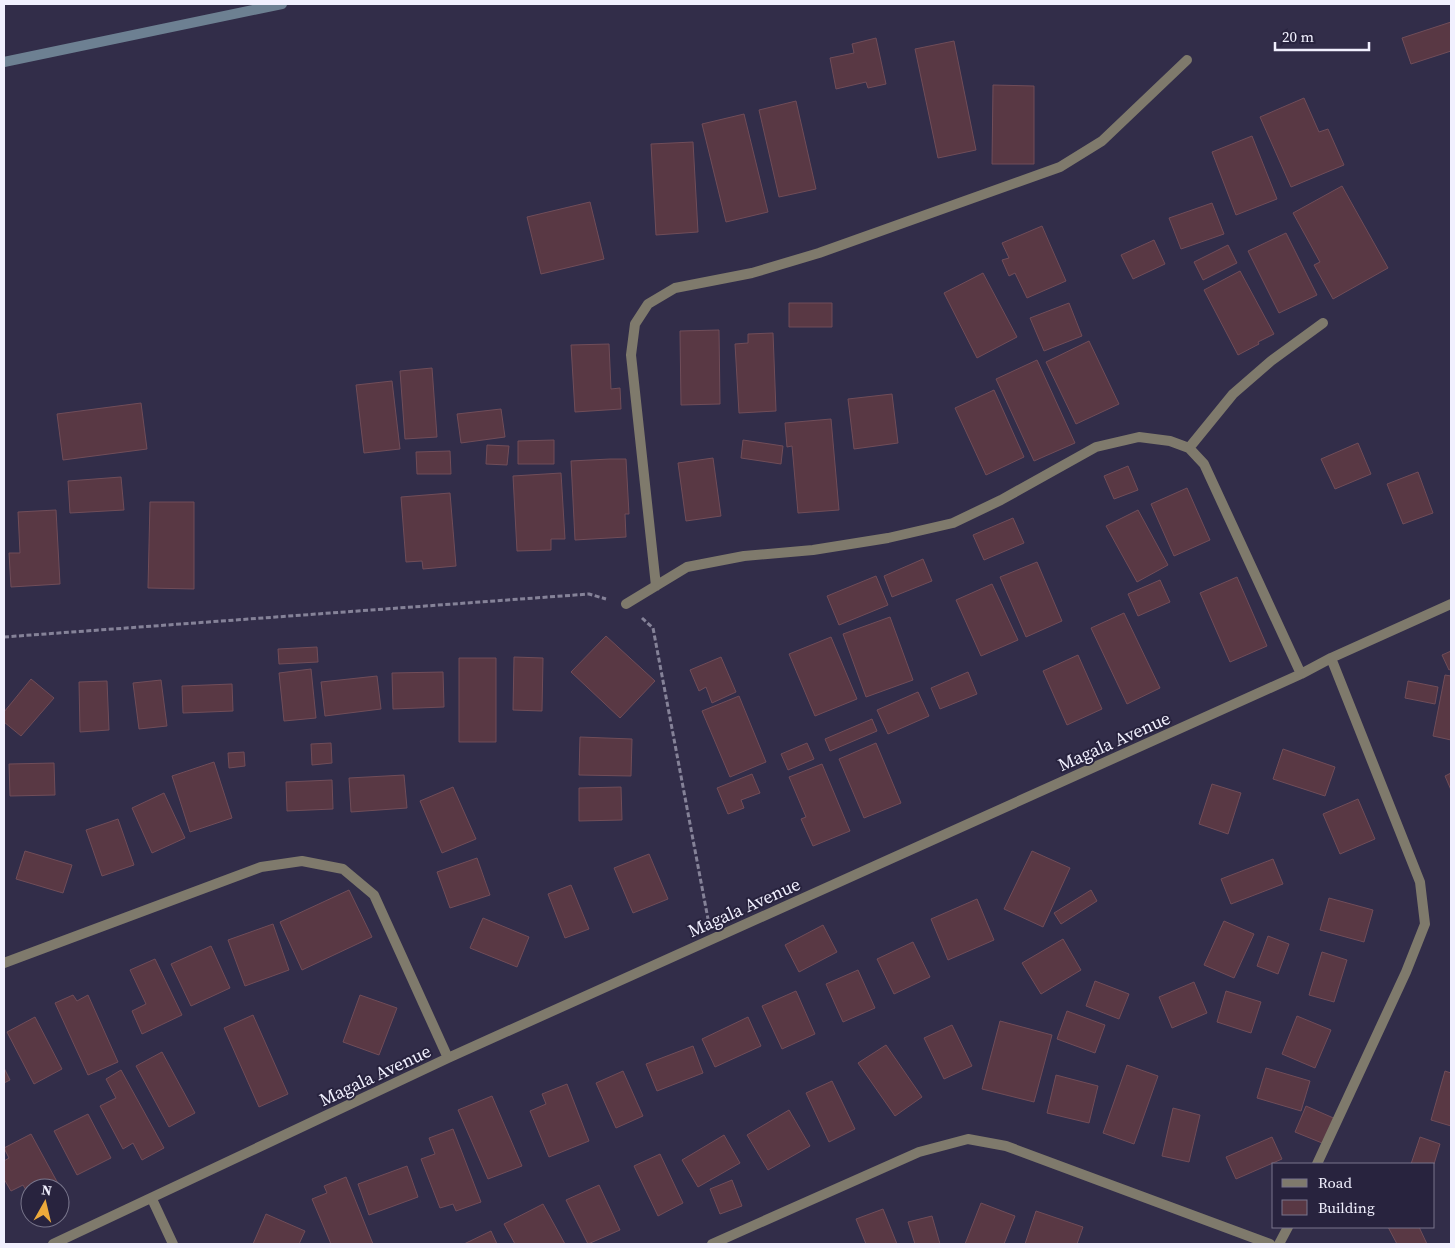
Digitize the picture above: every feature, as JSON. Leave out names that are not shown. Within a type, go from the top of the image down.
[{"type":"street","points":[[656,586],[631,354],[635,324],[648,304],[675,288],[752,273],[819,254],[1060,167],[1102,141],[1186,60]]},
{"type":"street","points":[[1189,448],[1233,394],[1322,323]]},
{"type":"street","points":[[626,604],[687,567],[744,556],[812,550],[888,538],[953,523],[1001,500],[1096,447],[1139,437],[1170,441],[1189,448],[1204,464],[1302,674]]},
{"type":"street","name":"Magala Avenue","points":[[53,1244],[448,1058],[1302,674],[1331,658],[1451,604]]},
{"type":"street","points":[[1317,1163],[1406,972],[1425,924],[1420,882],[1331,658]]},
{"type":"street","points":[[4,963],[261,867],[302,862],[343,869],[374,895],[448,1058]]},
{"type":"street","points":[[712,1244],[919,1152],[968,1139],[1006,1146],[1270,1244]]},
{"type":"street","points":[[152,1199],[173,1244]]},
{"type":"street","points":[[1280,1244],[1288,1228]]},
{"type":"path","points":[[4,637],[589,594],[626,604],[653,628],[712,939]]},
{"type":"building","points":[[1451,22],[1451,51],[1411,64],[1402,38]]},
{"type":"building","points":[[876,38],[886,84],[868,88],[866,82],[836,89],[830,58],[854,53],[852,44]]},
{"type":"building","points":[[954,41],[976,150],[938,158],[915,49]]},
{"type":"building","points":[[993,85],[1034,86],[1034,164],[992,164]]},
{"type":"building","points":[[1304,98],[1319,132],[1328,129],[1344,165],[1291,187],[1260,117]]},
{"type":"building","points":[[796,101],[816,189],[779,197],[759,110]]},
{"type":"building","points":[[744,114],[768,212],[726,222],[702,124]]},
{"type":"building","points":[[1252,136],[1277,199],[1236,215],[1212,152]]},
{"type":"building","points":[[693,142],[698,232],[656,235],[651,144]]},
{"type":"building","points":[[1342,186],[1388,268],[1333,299],[1314,265],[1320,262],[1293,213]]},
{"type":"building","points":[[590,202],[604,259],[541,274],[527,217]]},
{"type":"building","points":[[1212,203],[1224,234],[1181,249],[1169,218]]},
{"type":"building","points":[[1042,226],[1066,281],[1027,298],[1015,273],[1009,276],[1002,260],[1009,258],[1002,243]]},
{"type":"building","points":[[1286,233],[1317,295],[1279,313],[1248,251]]},
{"type":"building","points":[[1154,240],[1165,264],[1133,279],[1121,255]]},
{"type":"building","points":[[1228,245],[1237,263],[1203,280],[1194,262]]},
{"type":"building","points":[[1240,271],[1274,334],[1238,355],[1204,290]]},
{"type":"building","points":[[983,273],[1017,337],[977,358],[944,293]]},
{"type":"building","points":[[789,303],[832,303],[832,327],[789,327]]},
{"type":"building","points":[[1069,303],[1082,336],[1044,351],[1030,318]]},
{"type":"building","points":[[719,330],[720,404],[681,405],[680,331]]},
{"type":"building","points":[[773,333],[776,411],[739,413],[735,344],[748,343],[748,334]]},
{"type":"building","points":[[1089,341],[1119,404],[1076,424],[1046,362]]},
{"type":"building","points":[[609,344],[611,389],[620,388],[621,409],[575,412],[571,345]]},
{"type":"building","points":[[1037,360],[1075,443],[1034,461],[996,379]]},
{"type":"building","points":[[432,368],[437,437],[405,439],[400,371]]},
{"type":"building","points":[[392,381],[400,449],[364,453],[356,385]]},
{"type":"building","points":[[994,390],[1024,457],[986,475],[955,408]]},
{"type":"building","points":[[892,394],[898,443],[854,449],[848,399]]},
{"type":"building","points":[[141,403],[147,449],[63,460],[57,414]]},
{"type":"building","points":[[501,409],[505,437],[461,443],[457,414]]},
{"type":"building","points":[[831,419],[839,510],[798,513],[792,446],[787,447],[785,423]]},
{"type":"building","points":[[554,440],[554,464],[518,464],[518,441]]},
{"type":"building","points":[[743,440],[783,446],[781,464],[741,458]]},
{"type":"building","points":[[1358,443],[1371,474],[1335,489],[1321,459]]},
{"type":"building","points":[[487,445],[509,446],[507,465],[486,464]]},
{"type":"building","points":[[450,451],[451,474],[417,474],[416,452]]},
{"type":"building","points":[[713,458],[721,516],[686,521],[678,463]]},
{"type":"building","points":[[626,459],[629,514],[625,514],[626,537],[575,540],[571,461]]},
{"type":"building","points":[[1128,466],[1138,490],[1114,499],[1104,476]]},
{"type":"building","points":[[1418,472],[1433,513],[1403,524],[1387,484]]},
{"type":"building","points":[[561,473],[565,539],[551,539],[551,550],[517,551],[513,476]]},
{"type":"building","points":[[121,477],[124,510],[70,513],[68,481]]},
{"type":"building","points":[[1187,488],[1210,540],[1174,556],[1151,504]]},
{"type":"building","points":[[450,493],[456,566],[423,569],[422,561],[406,562],[401,497]]},
{"type":"building","points":[[150,502],[194,502],[194,589],[148,588]]},
{"type":"building","points":[[56,510],[60,584],[11,587],[9,553],[20,553],[18,512]]},
{"type":"building","points":[[1138,510],[1168,565],[1137,582],[1106,526]]},
{"type":"building","points":[[1013,518],[1024,543],[984,560],[973,535]]},
{"type":"building","points":[[923,559],[932,581],[892,597],[884,576]]},
{"type":"building","points":[[1037,562],[1062,621],[1026,637],[1000,577]]},
{"type":"building","points":[[876,576],[888,605],[839,625],[827,596]]},
{"type":"building","points":[[1237,577],[1267,646],[1230,662],[1200,593]]},
{"type":"building","points":[[1160,580],[1170,602],[1138,616],[1128,594]]},
{"type":"building","points":[[992,584],[1018,640],[981,656],[956,600]]},
{"type":"building","points":[[1124,613],[1160,688],[1127,704],[1091,628]]},
{"type":"building","points":[[890,617],[913,680],[866,697],[843,634]]},
{"type":"building","points":[[606,636],[655,681],[620,718],[571,672]]},
{"type":"building","points":[[831,637],[857,699],[815,716],[789,654]]},
{"type":"building","points":[[317,647],[318,662],[279,664],[278,649]]},
{"type":"building","points":[[1451,651],[1451,669],[1449,670],[1442,655]]},
{"type":"building","points":[[1078,655],[1102,709],[1067,725],[1043,671]]},
{"type":"building","points":[[514,657],[543,658],[542,711],[513,710]]},
{"type":"building","points":[[721,657],[736,692],[712,703],[706,687],[699,691],[690,670]]},
{"type":"building","points":[[459,658],[496,658],[496,742],[459,742]]},
{"type":"building","points":[[311,669],[316,718],[284,721],[279,673]]},
{"type":"building","points":[[443,672],[444,707],[393,709],[392,673]]},
{"type":"building","points":[[968,672],[977,694],[940,709],[931,688]]},
{"type":"building","points":[[1445,675],[1451,676],[1451,740],[1433,736]]},
{"type":"building","points":[[377,676],[381,709],[325,716],[321,682]]},
{"type":"building","points":[[31,679],[54,698],[21,736],[4,722],[4,712]]},
{"type":"building","points":[[161,680],[167,726],[139,729],[133,683]]},
{"type":"building","points":[[107,681],[109,730],[80,732],[79,682]]},
{"type":"building","points":[[1408,681],[1438,687],[1435,704],[1405,698]]},
{"type":"building","points":[[232,684],[233,711],[183,713],[182,686]]},
{"type":"building","points":[[918,692],[929,716],[888,734],[877,710]]},
{"type":"building","points":[[739,696],[766,762],[730,777],[702,711]]},
{"type":"building","points":[[872,719],[877,731],[830,751],[825,739]]},
{"type":"building","points":[[580,737],[632,739],[631,776],[579,775]]},
{"type":"building","points":[[331,743],[332,763],[312,765],[311,744]]},
{"type":"building","points":[[807,743],[814,759],[788,770],[781,754]]},
{"type":"building","points":[[876,743],[901,803],[864,818],[839,759]]},
{"type":"building","points":[[1283,749],[1335,767],[1325,796],[1273,779]]},
{"type":"building","points":[[244,752],[245,766],[229,768],[228,753]]},
{"type":"building","points":[[214,762],[232,818],[190,832],[172,776]]},
{"type":"building","points":[[54,763],[55,795],[10,796],[9,764]]},
{"type":"building","points":[[822,764],[850,831],[813,846],[801,819],[806,817],[789,777]]},
{"type":"building","points":[[1451,773],[1451,790],[1445,776]]},
{"type":"building","points":[[752,774],[760,793],[741,800],[744,808],[728,814],[717,788]]},
{"type":"building","points":[[404,775],[407,808],[351,812],[349,778]]},
{"type":"building","points":[[332,780],[333,809],[287,811],[286,782]]},
{"type":"building","points":[[1212,784],[1241,793],[1228,834],[1199,824]]},
{"type":"building","points":[[453,787],[476,839],[442,853],[420,801]]},
{"type":"building","points":[[621,787],[622,820],[579,821],[579,788]]},
{"type":"building","points":[[164,793],[185,838],[152,853],[132,808]]},
{"type":"building","points":[[1358,799],[1375,839],[1340,854],[1323,814]]},
{"type":"building","points":[[118,819],[134,865],[102,876],[86,830]]},
{"type":"building","points":[[25,851],[72,865],[63,893],[16,879]]},
{"type":"building","points":[[1032,851],[1070,868],[1043,927],[1004,909]]},
{"type":"building","points":[[649,854],[668,899],[633,913],[614,868]]},
{"type":"building","points":[[477,858],[490,895],[450,908],[437,872]]},
{"type":"building","points":[[1273,859],[1283,884],[1231,904],[1221,879]]},
{"type":"building","points":[[571,885],[589,929],[565,938],[548,894]]},
{"type":"building","points":[[349,890],[372,937],[302,970],[280,922]]},
{"type":"building","points":[[1091,890],[1097,901],[1061,924],[1054,913]]},
{"type":"building","points":[[1329,898],[1373,910],[1364,942],[1320,930]]},
{"type":"building","points":[[977,899],[994,940],[948,960],[931,919]]},
{"type":"building","points":[[483,918],[529,937],[517,967],[470,948]]},
{"type":"building","points":[[1224,921],[1254,934],[1234,978],[1204,965]]},
{"type":"building","points":[[273,924],[289,970],[245,986],[228,940]]},
{"type":"building","points":[[823,925],[837,952],[799,972],[785,945]]},
{"type":"building","points":[[1268,936],[1289,944],[1278,974],[1257,966]]},
{"type":"building","points":[[1063,939],[1081,970],[1041,994],[1022,963]]},
{"type":"building","points":[[913,942],[930,977],[894,994],[877,959]]},
{"type":"building","points":[[211,946],[230,988],[191,1006],[171,964]]},
{"type":"building","points":[[1322,952],[1347,960],[1334,1002],[1309,995]]},
{"type":"building","points":[[155,959],[182,1015],[142,1034],[132,1011],[146,1004],[130,970]]},
{"type":"building","points":[[858,970],[875,1008],[843,1022],[826,984]]},
{"type":"building","points":[[1095,981],[1129,994],[1119,1019],[1086,1006]]},
{"type":"building","points":[[1194,982],[1207,1013],[1172,1028],[1159,997]]},
{"type":"building","points":[[796,991],[815,1034],[782,1049],[762,1006]]},
{"type":"building","points":[[1226,991],[1261,1002],[1251,1033],[1217,1022]]},
{"type":"building","points":[[73,995],[77,1001],[88,995],[118,1062],[88,1075],[55,1003]]},
{"type":"building","points":[[360,995],[397,1008],[379,1055],[343,1042]]},
{"type":"building","points":[[1067,1011],[1105,1025],[1095,1053],[1057,1039]]},
{"type":"building","points":[[253,1015],[288,1094],[259,1107],[224,1028]]},
{"type":"building","points":[[1297,1016],[1331,1030],[1315,1068],[1282,1054]]},
{"type":"building","points":[[35,1017],[62,1069],[34,1084],[7,1032]]},
{"type":"building","points":[[748,1017],[761,1046],[715,1067],[702,1039]]},
{"type":"building","points":[[1000,1021],[1052,1035],[1034,1102],[982,1089]]},
{"type":"building","points":[[952,1025],[972,1066],[944,1079],[924,1038]]},
{"type":"building","points":[[886,1045],[922,1097],[895,1116],[858,1063]]},
{"type":"building","points":[[693,1046],[703,1073],[657,1091],[646,1064]]},
{"type":"building","points":[[162,1052],[195,1113],[169,1127],[136,1066]]},
{"type":"building","points":[[1127,1065],[1158,1076],[1134,1144],[1103,1133]]},
{"type":"building","points":[[4,1068],[10,1080],[4,1083]]},
{"type":"building","points":[[1266,1068],[1310,1081],[1301,1111],[1257,1098]]},
{"type":"building","points":[[121,1070],[164,1148],[142,1160],[133,1143],[123,1149],[100,1106],[116,1098],[106,1079]]},
{"type":"building","points":[[623,1071],[643,1116],[616,1128],[596,1083]]},
{"type":"building","points":[[1445,1071],[1451,1073],[1451,1126],[1431,1120]]},
{"type":"building","points":[[1056,1075],[1098,1086],[1089,1123],[1047,1113]]},
{"type":"building","points":[[832,1081],[855,1129],[829,1142],[806,1093]]},
{"type":"building","points":[[567,1084],[589,1141],[549,1157],[530,1111],[546,1104],[542,1094]]},
{"type":"building","points":[[492,1096],[522,1166],[488,1179],[458,1110]]},
{"type":"building","points":[[1306,1106],[1338,1120],[1327,1145],[1295,1132]]},
{"type":"building","points":[[1173,1108],[1200,1115],[1189,1162],[1162,1156]]},
{"type":"building","points":[[789,1110],[810,1146],[768,1170],[747,1135]]},
{"type":"building","points":[[88,1114],[111,1158],[77,1175],[54,1131]]},
{"type":"building","points":[[453,1129],[481,1202],[456,1211],[453,1204],[440,1208],[421,1159],[435,1154],[429,1138]]},
{"type":"building","points":[[31,1134],[55,1178],[20,1178],[20,1186],[11,1191],[4,1179],[4,1161],[9,1158],[4,1148]]},
{"type":"building","points":[[724,1135],[740,1163],[698,1187],[682,1160]]},
{"type":"building","points":[[1272,1137],[1282,1159],[1236,1179],[1226,1157]]},
{"type":"building","points":[[1420,1137],[1440,1144],[1434,1163],[1411,1163]]},
{"type":"building","points":[[660,1154],[683,1203],[658,1216],[634,1166]]},
{"type":"building","points":[[407,1166],[418,1197],[369,1215],[358,1184]]},
{"type":"building","points":[[346,1177],[373,1244],[331,1244],[312,1199],[327,1193],[324,1186]]},
{"type":"building","points":[[732,1180],[742,1206],[720,1214],[710,1189]]},
{"type":"building","points":[[599,1185],[620,1230],[588,1244],[566,1200]]},
{"type":"building","points":[[981,1203],[1015,1216],[1004,1244],[965,1244]]},
{"type":"building","points":[[543,1204],[565,1244],[515,1244],[504,1224]]},
{"type":"building","points":[[883,1209],[897,1244],[866,1244],[856,1219]]},
{"type":"building","points":[[1036,1211],[1083,1227],[1077,1244],[1025,1244]]},
{"type":"building","points":[[266,1214],[305,1231],[299,1244],[253,1244]]},
{"type":"building","points":[[932,1216],[940,1244],[915,1244],[908,1222]]},
{"type":"building","points":[[1389,1228],[1419,1228],[1427,1244],[1397,1244]]},
{"type":"building","points":[[491,1231],[497,1244],[464,1244]]},
{"type":"waterway","points":[[4,62],[282,4]]}]
